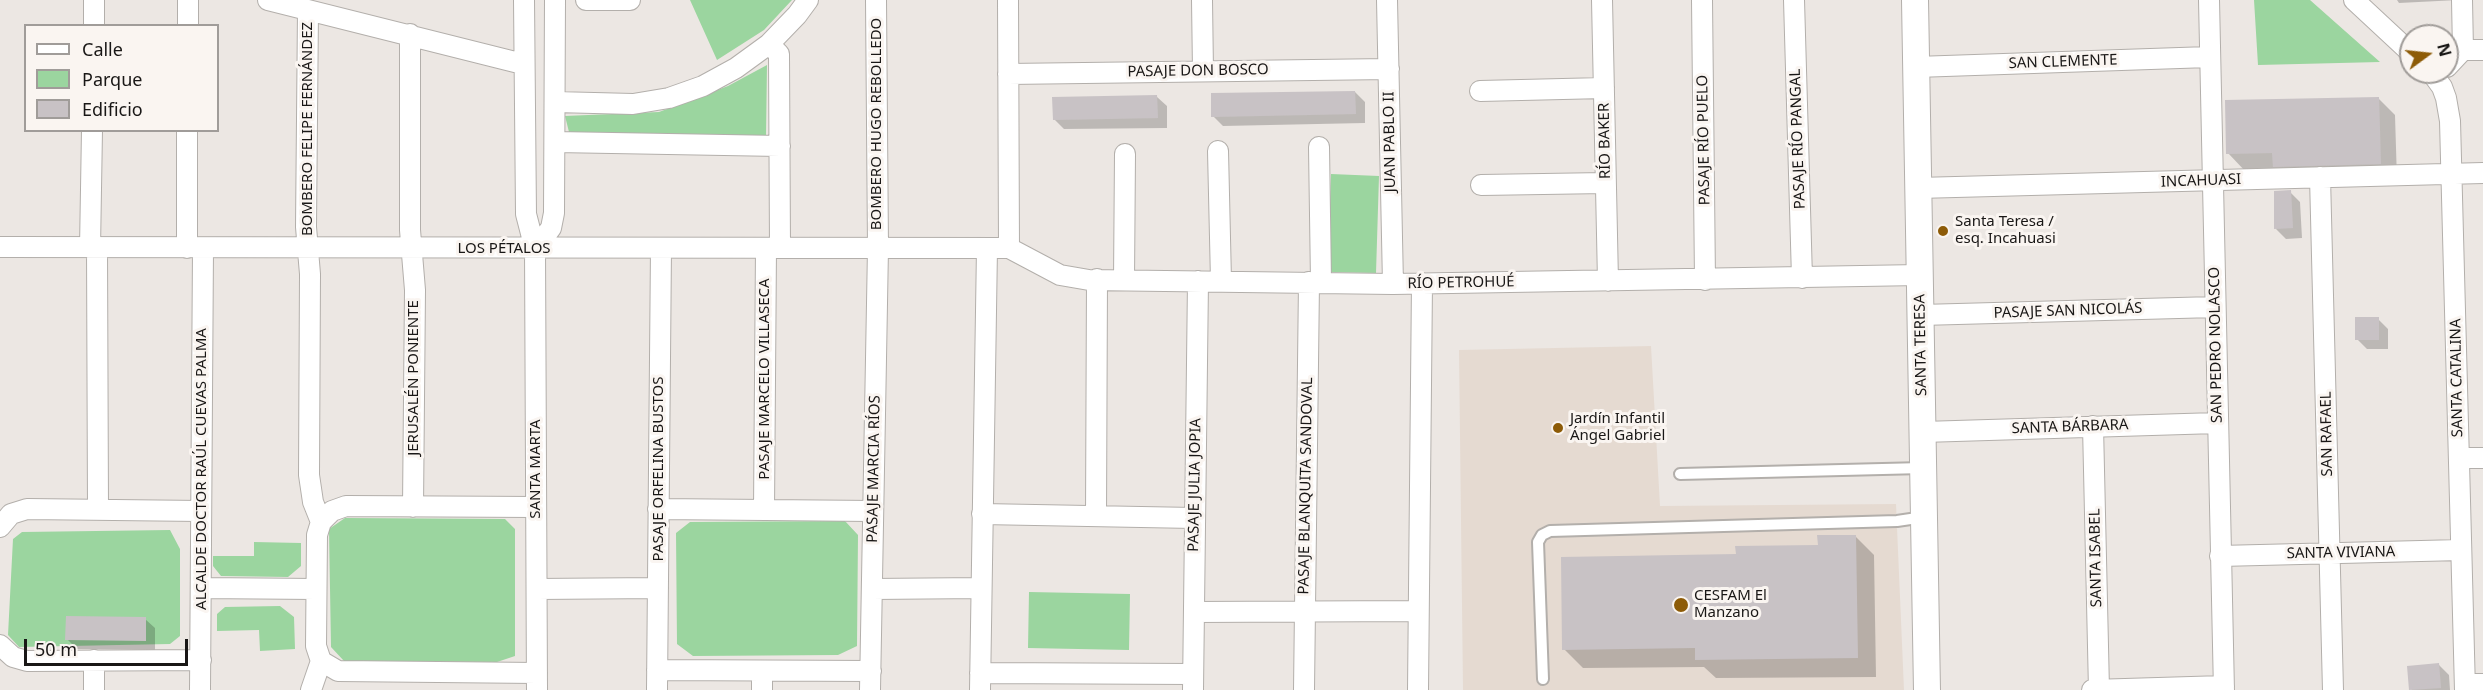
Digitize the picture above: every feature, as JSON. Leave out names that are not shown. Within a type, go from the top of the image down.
[{"type":"street","points":[[94,0],[94,24]]},
{"type":"street","points":[[188,0],[188,24]]},
{"type":"street","points":[[268,0],[524,64]]},
{"type":"street","name":"SANTA MARTA","points":[[524,0],[526,214],[535,249],[537,681]]},
{"type":"street","points":[[535,249],[551,228],[554,213],[555,0]]},
{"type":"street","points":[[586,0],[623,2],[630,0]]},
{"type":"street","points":[[555,102],[633,104],[669,98],[703,86],[736,68],[769,44],[808,0]]},
{"type":"street","name":"BOMBERO HUGO REBOLLEDO","points":[[876,0],[878,248]]},
{"type":"street","points":[[1008,0],[1009,248]]},
{"type":"street","points":[[1202,0],[1203,71]]},
{"type":"street","name":"JUAN PABLO II","points":[[1387,0],[1393,284]]},
{"type":"street","name":"RÍO BAKER","points":[[1602,0],[1608,282]]},
{"type":"street","name":"PASAJE RÍO PUELO","points":[[1702,0],[1705,280]]},
{"type":"street","name":"PASAJE RÍO PANGAL","points":[[1794,0],[1802,278]]},
{"type":"street","name":"SANTA TERESA","points":[[1915,0],[1927,690]]},
{"type":"street","name":"SAN PEDRO NOLASCO","points":[[2209,0],[2224,688]]},
{"type":"street","points":[[2354,0],[2399,42]]},
{"type":"street","points":[[2462,0],[2463,50],[2483,50]]},
{"type":"street","name":"BOMBERO FELIPE FERNÁNDEZ","points":[[308,10],[306,227],[310,274],[309,475],[314,502],[321,522]]},
{"type":"street","name":"JERUSALÉN PONIENTE","points":[[410,34],[412,249],[415,290],[413,507]]},
{"type":"street","name":"PASAJE MARCELO VILLASECA","points":[[764,510],[773,248],[780,146],[779,54],[769,44]]},
{"type":"street","name":"SANTA CATALINA","points":[[2459,54],[2463,50]]},
{"type":"street","name":"SAN CLEMENTE","points":[[1916,67],[2209,57]]},
{"type":"street","name":"PASAJE DON BOSCO","points":[[1008,74],[1389,69]]},
{"type":"street","name":"SANTA CATALINA","points":[[2441,84],[2449,110],[2461,550],[2471,686]]},
{"type":"street","points":[[1480,92],[1604,88]]},
{"type":"street","points":[[92,132],[98,510]]},
{"type":"street","name":"ALCALDE DOCTOR RAÚL CUEVAS PALMA","points":[[187,132],[195,248],[201,511],[200,690]]},
{"type":"street","points":[[555,142],[780,146]]},
{"type":"street","name":"PASAJE BLANQUITA SANDOVAL","points":[[1304,690],[1319,147]]},
{"type":"street","points":[[1218,152],[1221,281]]},
{"type":"street","points":[[1124,280],[1125,154]]},
{"type":"street","name":"INCAHUASI","points":[[1918,188],[2483,173]]},
{"type":"street","name":"SAN RAFAEL","points":[[2320,177],[2333,690]]},
{"type":"street","points":[[1481,185],[1605,183]]},
{"type":"street","name":"LOS PÉTALOS","points":[[0,247],[1009,248]]},
{"type":"street","name":"PASAJE ORFELINA BUSTOS","points":[[657,690],[661,248]]},
{"type":"street","name":"PASAJE MARCIA RÍOS","points":[[871,681],[878,248]]},
{"type":"street","points":[[987,248],[980,681],[1193,682]]},
{"type":"street","name":"RÍO PETROHUÉ","points":[[1009,248],[1059,275],[1079,279],[1393,284],[1920,275]]},
{"type":"street","points":[[1096,516],[1097,279]]},
{"type":"street","name":"PASAJE JULIA JOPIA","points":[[1193,682],[1198,281]]},
{"type":"street","points":[[1418,690],[1422,283]]},
{"type":"street","name":"PASAJE SAN NICOLÁS","points":[[1921,315],[2215,307]]},
{"type":"street","name":"SANTA BÁRBARA","points":[[1923,432],[2217,423]]},
{"type":"street","name":"SANTA ISABEL","points":[[2092,426],[2099,690]]},
{"type":"street","points":[[2459,458],[2483,458]]},
{"type":"street","points":[[310,690],[321,661],[316,646],[317,535],[321,522],[332,511],[346,506],[536,507]]},
{"type":"street","points":[[658,509],[873,511]]},
{"type":"street","points":[[0,525],[18,510],[201,511]]},
{"type":"street","points":[[982,514],[1194,518]]},
{"type":"street","name":"SANTA VIVIANA","points":[[2220,556],[2461,550]]},
{"type":"street","points":[[201,588],[316,589]]},
{"type":"street","points":[[537,589],[658,588]]},
{"type":"street","points":[[872,590],[981,588]]},
{"type":"street","points":[[1194,612],[1418,611]]},
{"type":"street","points":[[0,646],[13,657],[27,661],[201,660]]},
{"type":"street","points":[[94,660],[94,690]]},
{"type":"street","points":[[321,661],[338,671],[414,681],[537,681]]},
{"type":"street","points":[[657,670],[762,680],[871,681]]},
{"type":"street","points":[[2092,690],[2224,688]]},
{"type":"lane","points":[[1680,474],[1923,468]]},
{"type":"lane","points":[[1543,679],[1538,542],[1542,535],[1550,531],[1897,521],[1924,516]]},
{"type":"shaded area","name":"CESFAM El Manzano","points":[[1651,346],[1660,506],[1896,504],[1904,690],[1463,690],[1459,350]]},
{"type":"green space","points":[[690,0],[792,0],[764,30],[717,60]]},
{"type":"green space","points":[[2254,0],[2310,0],[2380,62],[2258,65]]},
{"type":"green space","points":[[767,65],[766,136],[569,132],[565,116],[659,112],[728,86]]},
{"type":"green space","points":[[1331,174],[1379,176],[1376,273],[1328,272]]},
{"type":"green space","points":[[345,518],[505,519],[515,529],[515,656],[497,662],[344,661],[331,647],[329,529]]},
{"type":"green space","points":[[845,521],[858,535],[857,646],[838,655],[693,656],[677,644],[676,533],[690,522]]},
{"type":"green space","points":[[170,530],[180,549],[180,636],[170,644],[19,647],[8,635],[13,539],[22,532]]},
{"type":"green space","points":[[254,542],[301,543],[301,566],[288,577],[221,576],[213,566],[213,556],[254,556]]},
{"type":"green space","points":[[1029,592],[1130,594],[1129,650],[1028,648]]},
{"type":"green space","points":[[280,606],[294,617],[295,649],[260,651],[259,630],[217,631],[217,614],[225,607]]},
{"type":"building","points":[[1355,91],[1356,114],[1211,117],[1211,93]]},
{"type":"building","points":[[1157,95],[1158,118],[1053,120],[1052,97]]},
{"type":"building","points":[[2379,97],[2381,164],[2273,167],[2272,153],[2226,154],[2225,100]]},
{"type":"building","points":[[2291,190],[2293,228],[2274,229],[2274,191]]},
{"type":"building","points":[[2355,317],[2379,317],[2379,340],[2355,340]]},
{"type":"building","points":[[1817,535],[1856,535],[1858,658],[1695,660],[1695,648],[1562,650],[1561,557],[1736,554],[1735,546],[1818,545]]},
{"type":"building","points":[[66,616],[146,617],[146,641],[65,640]]},
{"type":"building","points":[[2439,663],[2441,688],[2409,690],[2407,666]]},
{"type":"place","name":"Santa Teresa / esq. Incahuasi","points":[[1943,231]]},
{"type":"place","name":"Jardín Infantil Ángel Gabriel","points":[[1558,428]]},
{"type":"place","name":"CESFAM El Manzano","points":[[1681,605]]}]
